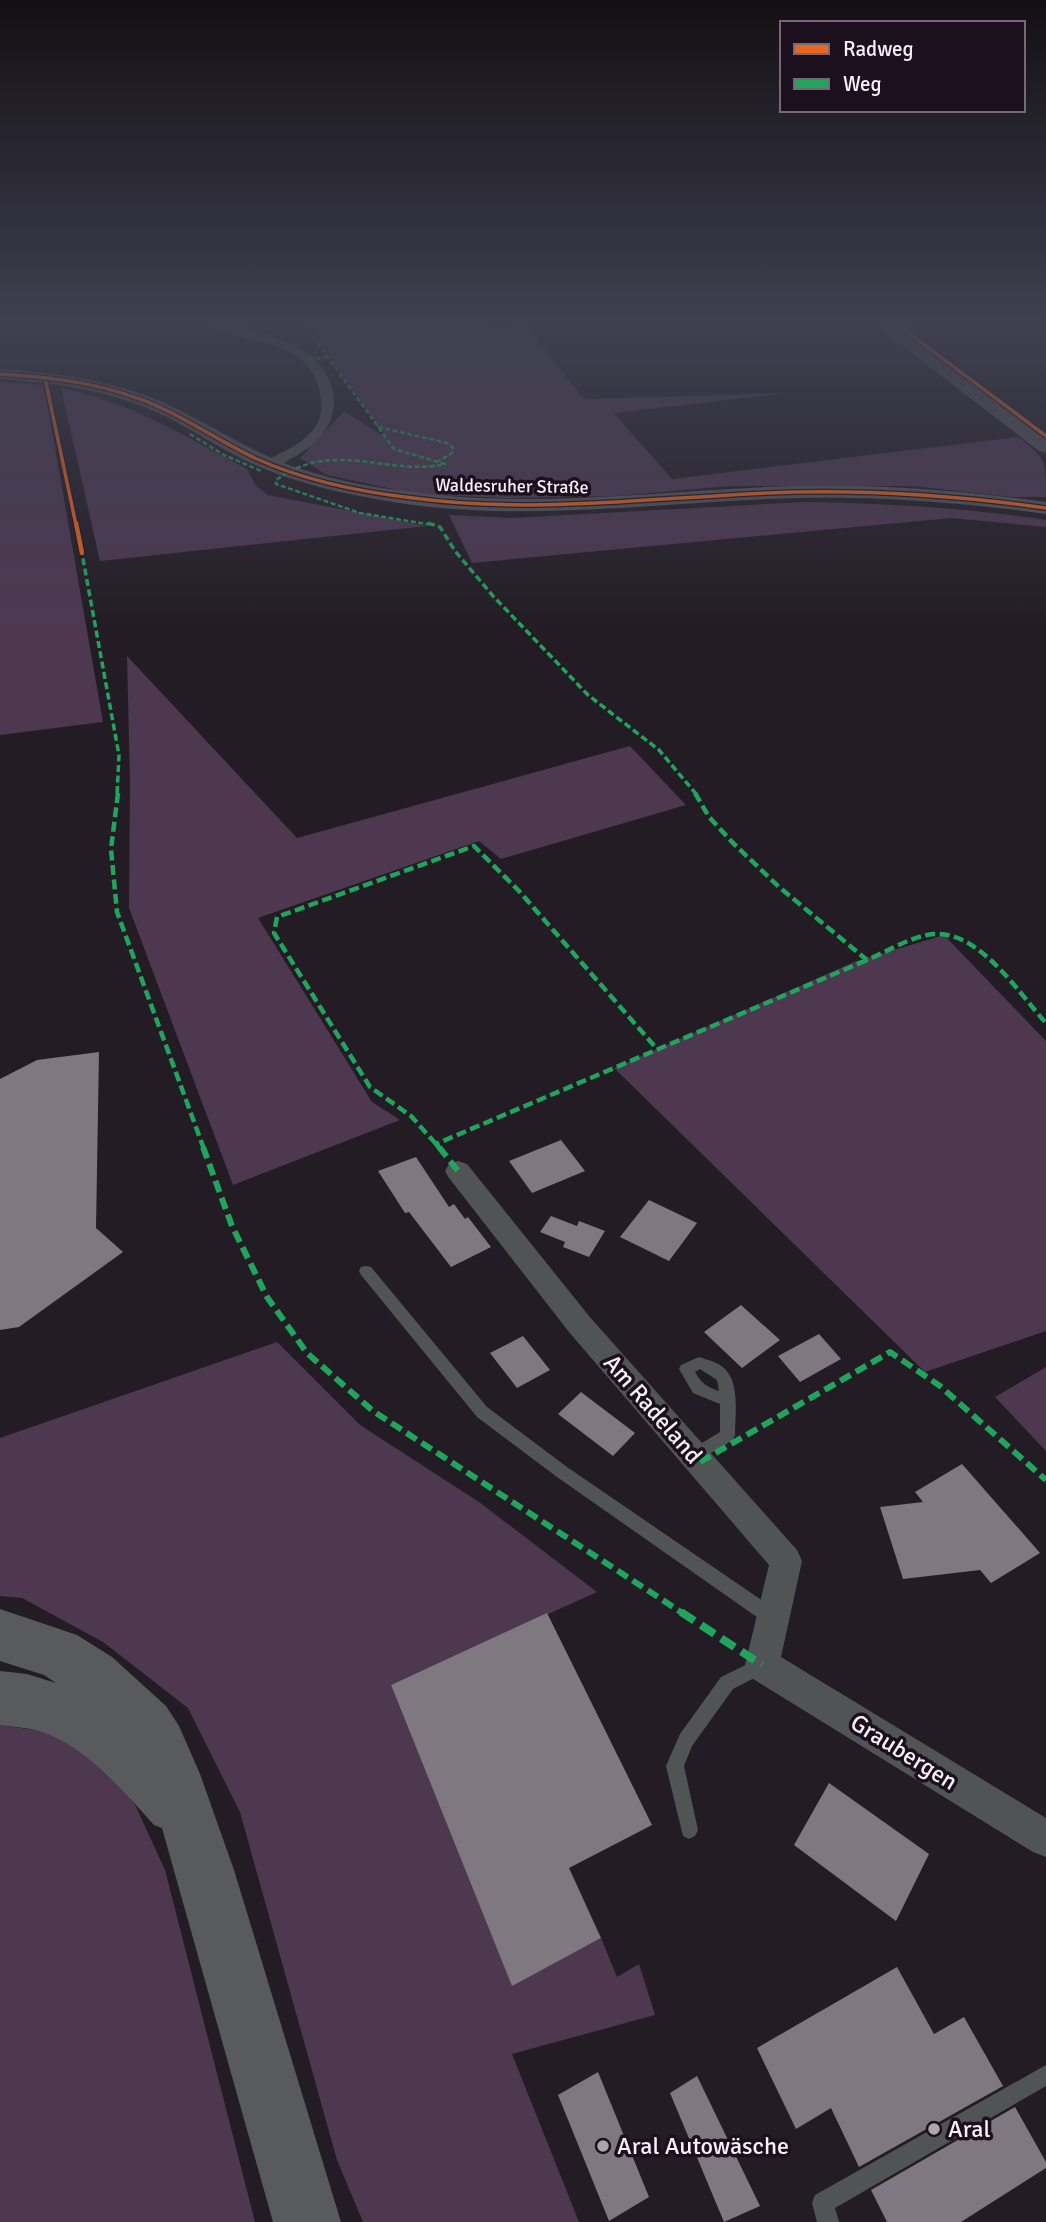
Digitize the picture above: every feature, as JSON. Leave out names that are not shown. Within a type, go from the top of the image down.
[{"type":"highway","points":[[0,1634],[58,1653],[93,1676],[147,1725],[159,1745],[172,1774],[205,1870],[307,2222]]},
{"type":"highway","points":[[0,1698],[21,1698],[53,1708],[92,1727],[139,1766],[185,1817]]},
{"type":"street","name":"Waldesruher Straße","points":[[189,422],[262,461],[346,487],[466,504],[563,505],[765,493],[842,492],[942,496],[1046,508]]},
{"type":"street","points":[[262,461],[299,449],[310,442],[326,422]]},
{"type":"street","points":[[1013,422],[1046,447]]},
{"type":"street","name":"Am Radeland","points":[[458,1171],[579,1324],[786,1561],[762,1665]]},
{"type":"street","name":"Graubergen","points":[[762,1665],[1046,1839]]},
{"type":"lane","points":[[366,1272],[482,1412],[562,1472],[773,1618]]},
{"type":"lane","points":[[694,1456],[728,1435],[727,1401]]},
{"type":"lane","points":[[689,1830],[675,1766],[685,1740],[727,1683],[762,1665]]},
{"type":"lane","points":[[828,2222],[823,2203],[1046,2075]]},
{"type":"shaded area","points":[[0,422],[50,422],[103,722],[0,735]]},
{"type":"shaded area","points":[[69,422],[156,422],[247,469],[256,486],[268,495],[427,526],[100,561]]},
{"type":"shaded area","points":[[334,422],[361,422],[388,439],[376,422],[622,422],[672,479],[1019,437],[1043,461],[1046,497],[1013,497],[912,486],[730,486],[617,496],[504,498],[416,494],[327,475],[300,458]]},
{"type":"shaded area","points":[[804,502],[986,512],[1046,520],[1046,527],[951,518],[472,563],[449,515],[512,518]]},
{"type":"shaded area","points":[[127,656],[297,838],[630,746],[686,805],[501,859],[479,841],[258,918],[372,1102],[400,1120],[233,1185],[129,908]]},
{"type":"shaded area","points":[[944,935],[1046,1041],[1046,1331],[925,1372],[614,1068],[854,962]]},
{"type":"shaded area","points":[[277,1342],[360,1425],[479,1502],[597,1592],[391,1685],[512,1985],[601,1938],[617,1977],[639,1964],[655,2015],[512,2054],[579,2222],[363,2222],[337,2160],[240,1812],[188,1708],[103,1642],[22,1598],[0,1596],[0,1438]]},
{"type":"shaded area","points":[[1046,1367],[1046,1451],[995,1397]]},
{"type":"shaded area","points":[[0,1725],[68,1735],[125,1783],[165,1870],[255,2222],[0,2222]]},
{"type":"building","points":[[99,1052],[96,1228],[123,1252],[19,1327],[0,1330],[0,1079],[37,1060]]},
{"type":"building","points":[[561,1140],[585,1171],[532,1193],[509,1161]]},
{"type":"building","points":[[416,1157],[449,1207],[454,1204],[465,1219],[468,1217],[491,1247],[451,1267],[409,1212],[405,1213],[378,1171]]},
{"type":"building","points":[[649,1200],[697,1223],[669,1261],[620,1237]]},
{"type":"building","points":[[551,1216],[577,1226],[579,1221],[605,1231],[589,1257],[563,1247],[565,1242],[540,1232]]},
{"type":"building","points":[[741,1305],[780,1340],[742,1368],[704,1332]]},
{"type":"building","points":[[819,1334],[841,1359],[800,1382],[778,1356]]},
{"type":"building","points":[[523,1336],[550,1370],[517,1388],[490,1353]]},
{"type":"building","points":[[581,1392],[635,1433],[613,1456],[558,1414]]},
{"type":"building","points":[[962,1464],[1040,1553],[991,1583],[980,1570],[903,1579],[880,1507],[923,1502],[915,1492]]},
{"type":"building","points":[[547,1613],[652,1825],[569,1868],[601,1938],[512,1986],[391,1685]]},
{"type":"building","points":[[829,1783],[929,1854],[896,1921],[794,1845]]},
{"type":"building","points":[[897,1967],[934,2034],[964,2017],[1003,2086],[859,2167],[831,2108],[796,2129],[757,2048]]},
{"type":"building","name":"Aral Autowäsche","points":[[598,2072],[649,2197],[609,2221],[558,2095]]},
{"type":"building","name":"Aral Autowäsche","points":[[697,2076],[760,2206],[724,2222],[670,2093]]},
{"type":"building","points":[[1015,2107],[1046,2162],[1046,2168],[961,2222],[887,2222],[871,2190]]},
{"type":"marked path","points":[[375,422],[394,449],[445,464],[430,466],[323,461],[289,470],[276,480],[276,484],[360,513],[425,522],[440,527],[455,551],[493,596],[588,695],[659,750],[697,795],[709,817],[733,843],[779,887],[867,960],[925,935],[949,933],[965,939],[981,951],[1046,1023]]},
{"type":"marked path","points":[[378,427],[447,443],[453,447],[452,453],[439,461]]},
{"type":"marked path","points":[[190,434],[224,455],[261,471]]},
{"type":"marked path","points":[[81,548],[119,755],[111,849],[117,912],[232,1226],[267,1297],[307,1353],[373,1411],[762,1665]]},
{"type":"marked path","points":[[436,1144],[411,1116],[370,1087],[274,933],[277,917],[474,846],[519,891],[657,1049]]},
{"type":"marked path","points":[[458,1171],[436,1144],[867,960]]},
{"type":"marked path","points":[[700,1462],[890,1352],[940,1386],[1046,1480]]},
{"type":"cycle path","points":[[54,422],[82,553]]},
{"type":"cycle path","points":[[188,422],[243,451],[291,472],[352,488],[413,499],[517,506],[837,492],[942,496],[1046,508]]},
{"type":"cycle path","points":[[1027,422],[1046,436]]},
{"type":"place","name":"Aral","points":[[934,2129]]},
{"type":"place","name":"Aral Autowäsche","points":[[603,2146]]}]
